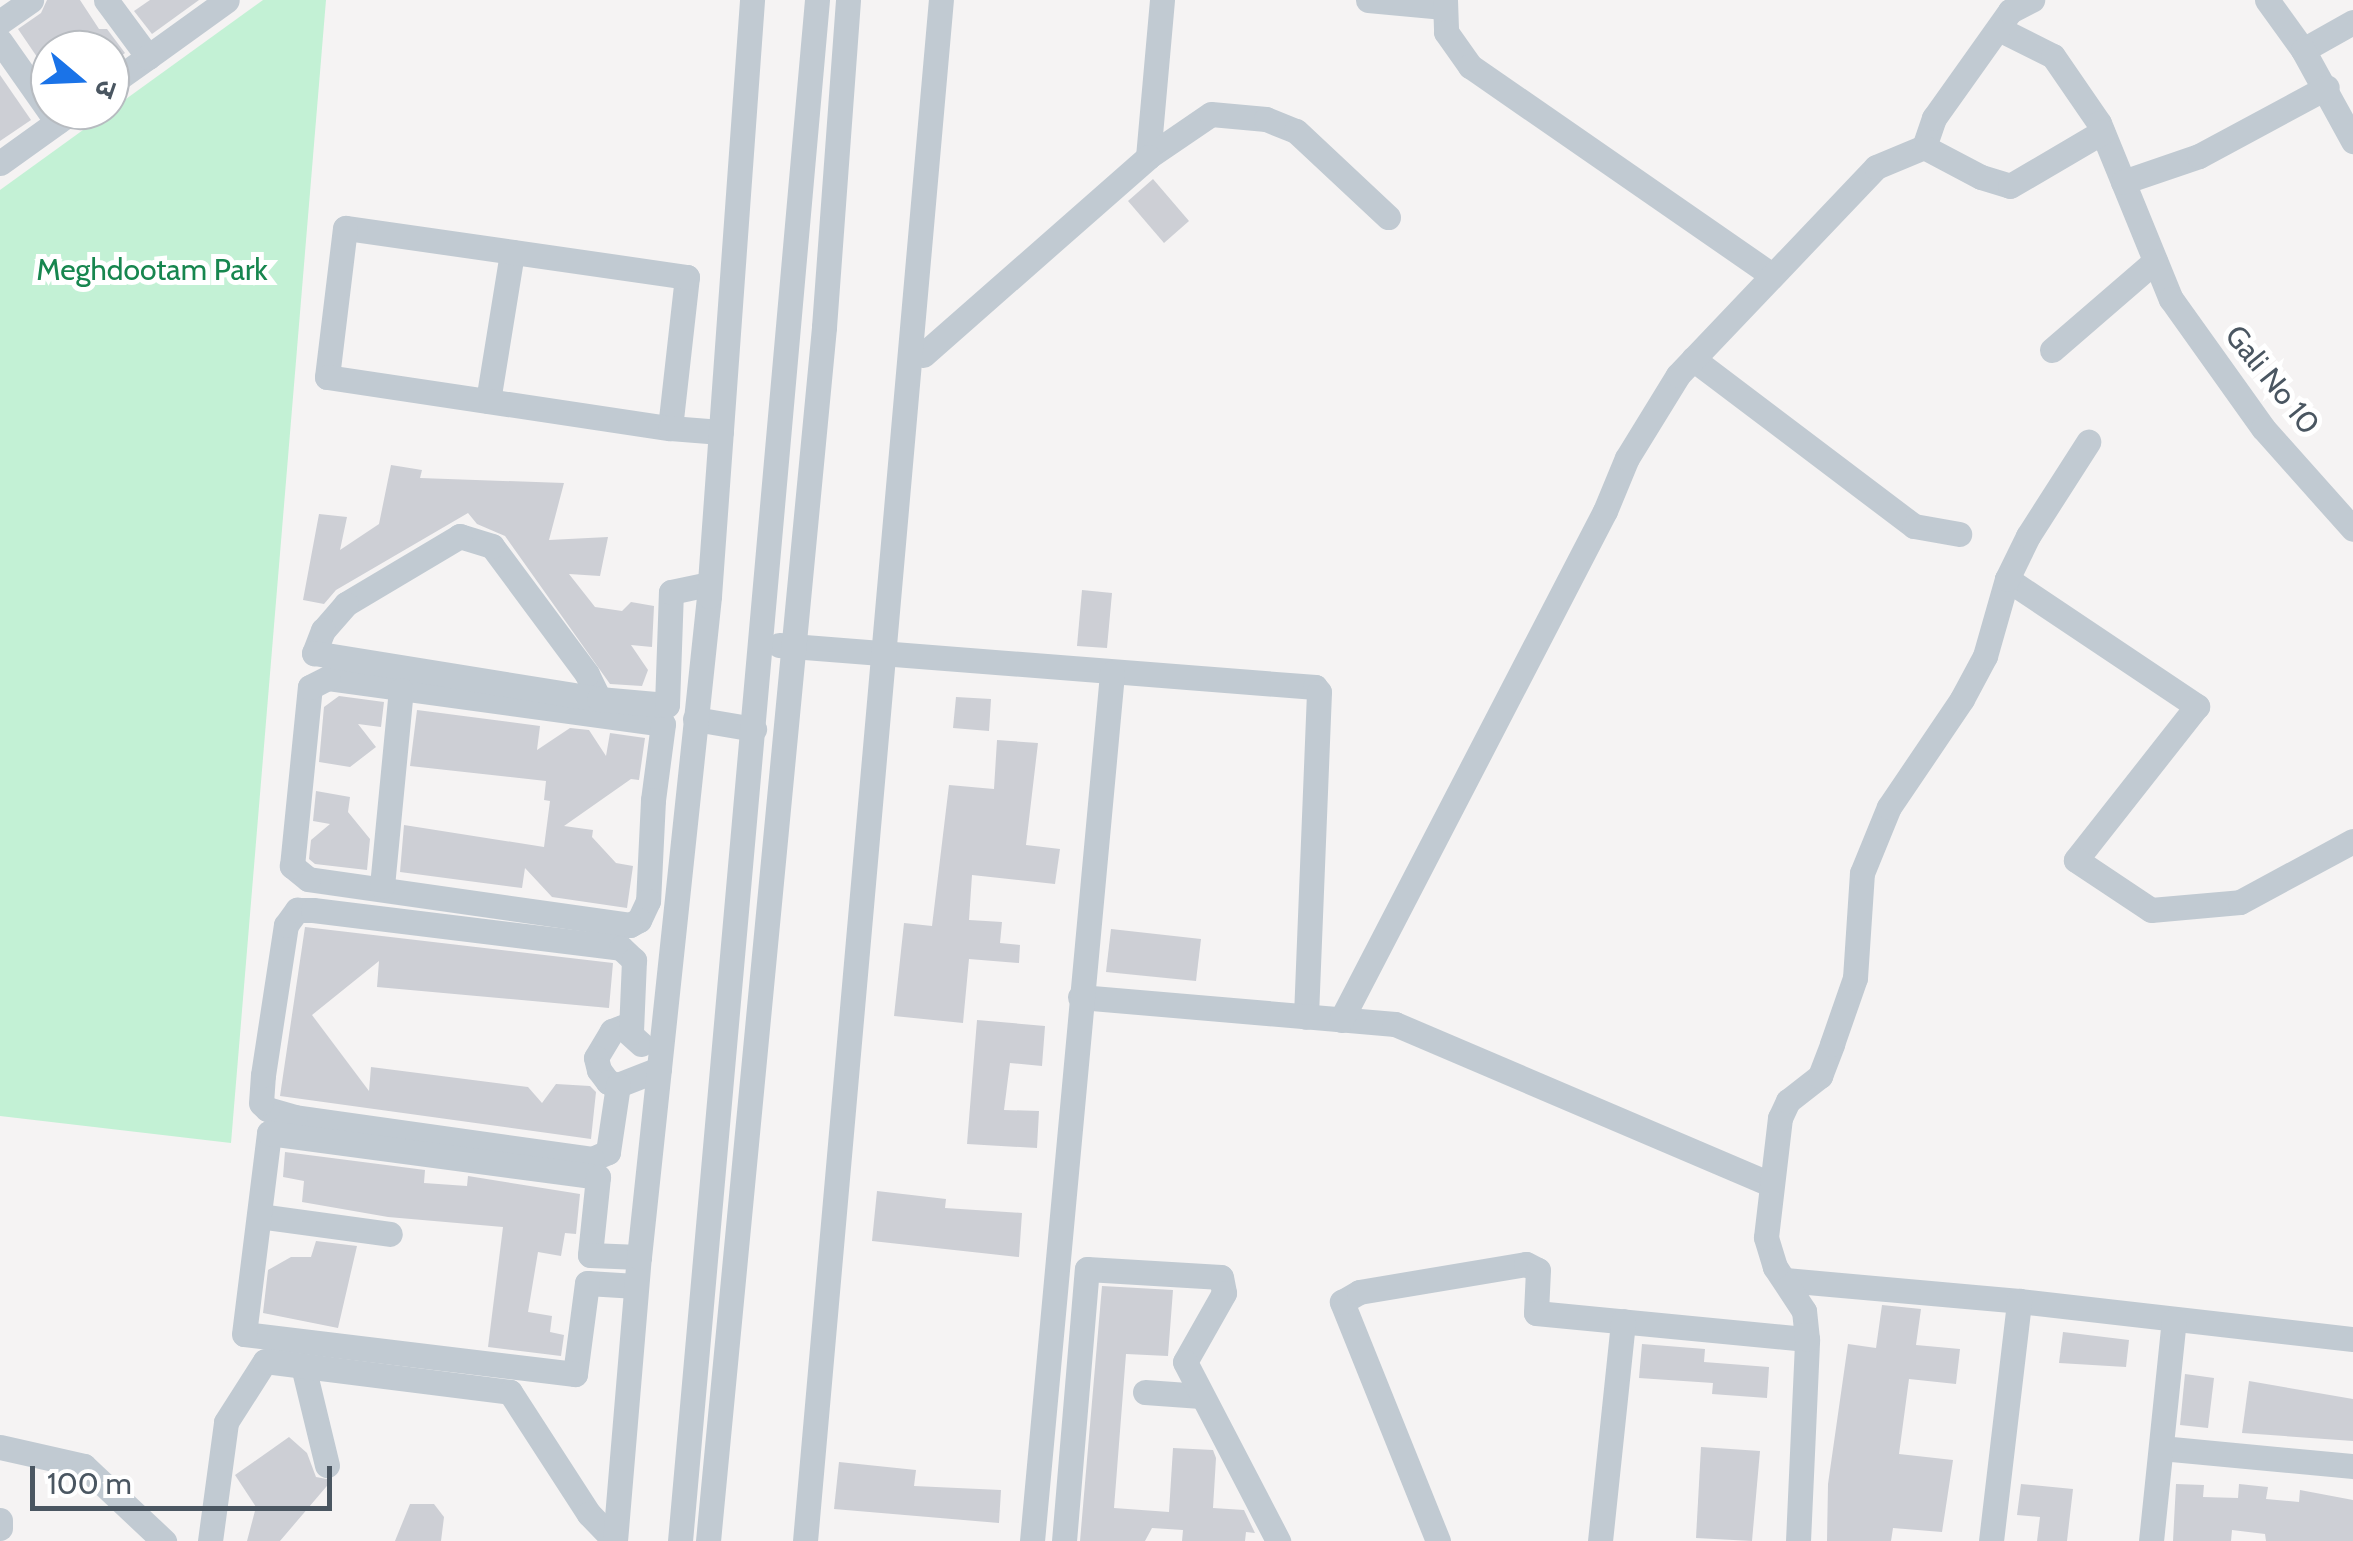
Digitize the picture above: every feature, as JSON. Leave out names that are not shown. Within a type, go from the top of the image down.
[{"type":"street","points":[[0,22],[31,0]]},
{"type":"street","points":[[106,0],[148,57]]},
{"type":"street","points":[[130,70],[227,0]]},
{"type":"street","points":[[615,1541],[636,1286],[709,584],[752,0]]},
{"type":"street","points":[[680,1541],[816,0]]},
{"type":"street","points":[[708,1541],[793,647],[848,0]]},
{"type":"street","points":[[805,1541],[941,0]]},
{"type":"street","points":[[1148,157],[1162,0]]},
{"type":"street","points":[[1368,0],[1444,4],[1446,32],[1470,66],[1772,276]]},
{"type":"street","points":[[1341,1020],[1596,528],[1627,458],[1678,374],[1876,167],[1924,146],[1934,118],[2010,12],[2032,0]]},
{"type":"street","points":[[2268,0],[2327,87],[2353,141]]},
{"type":"street","points":[[2303,50],[2353,22]]},
{"type":"street","name":"Gali No 10","points":[[1999,29],[2053,56],[2102,132],[2171,299],[2263,428],[2353,529]]},
{"type":"street","points":[[0,40],[30,75]]},
{"type":"street","points":[[2123,182],[2200,156],[2327,87]]},
{"type":"street","points":[[924,355],[1148,157],[1211,114],[1266,119],[1296,130],[1388,217]]},
{"type":"street","points":[[0,162],[46,130]]},
{"type":"street","points":[[1924,146],[1980,177],[2010,186],[2102,132]]},
{"type":"street","points":[[670,428],[687,277],[345,228],[327,376],[670,428],[720,432]]},
{"type":"street","points":[[488,400],[512,252]]},
{"type":"street","points":[[2052,350],[2155,261]]},
{"type":"street","points":[[1693,358],[1914,526],[1959,534]]},
{"type":"street","points":[[1798,1541],[1807,1338],[1804,1310],[1768,1252],[1771,1184],[1780,1118],[1788,1100],[1820,1076],[1855,978],[1862,873],[1889,807],[1962,700],[1985,656],[2007,579],[2028,536],[2088,442]]},
{"type":"street","points":[[600,699],[587,674],[492,546],[460,536],[346,604],[323,630],[314,653],[600,699],[668,705],[671,592],[709,584]]},
{"type":"street","points":[[2007,579],[2197,706],[2076,860],[2150,910],[2240,902],[2353,841]]},
{"type":"street","points":[[762,644],[1318,689],[1306,1016]]},
{"type":"street","points":[[1032,1541],[1112,673]]},
{"type":"street","points":[[328,678],[663,724],[652,800],[648,901],[639,920],[630,925],[382,886],[308,879],[292,866],[310,686],[328,678]]},
{"type":"street","points":[[382,886],[401,690]]},
{"type":"street","points":[[696,719],[754,729]]},
{"type":"street","points":[[652,800],[687,802]]},
{"type":"street","points":[[650,848],[682,850]]},
{"type":"street","points":[[618,1085],[608,1152],[592,1159],[295,1117],[268,1109],[261,1103],[286,925],[297,910],[313,910],[620,948],[634,960],[631,1032]]},
{"type":"street","points":[[1080,996],[1395,1024],[1771,1184]]},
{"type":"street","points":[[622,1027],[660,1062],[618,1085],[608,1082],[596,1058],[612,1032],[622,1027]]},
{"type":"street","points":[[269,1133],[598,1177],[575,1374],[244,1334],[259,1216],[269,1133]]},
{"type":"street","points":[[259,1216],[390,1234]]},
{"type":"street","points":[[590,1255],[639,1258]]},
{"type":"street","points":[[1438,1541],[1342,1302],[1358,1292],[1526,1264],[1538,1270],[1536,1312],[1807,1338]]},
{"type":"street","points":[[1056,1266],[1221,1277],[1224,1293],[1186,1362],[1278,1541]]},
{"type":"street","points":[[1064,1541],[1088,1268]]},
{"type":"street","points":[[1785,1280],[2019,1301],[2353,1339]]},
{"type":"street","points":[[587,1283],[636,1286]]},
{"type":"street","points":[[1991,1541],[2019,1301]]},
{"type":"street","points":[[2151,1541],[2174,1320]]},
{"type":"street","points":[[1600,1541],[1623,1321]]},
{"type":"street","points":[[210,1541],[226,1422],[265,1361],[510,1392],[590,1514],[615,1541]]},
{"type":"street","points":[[302,1366],[327,1465]]},
{"type":"street","points":[[1145,1392],[1202,1396]]},
{"type":"street","points":[[0,1447],[84,1466],[164,1541]]},
{"type":"street","points":[[2161,1448],[2353,1466]]},
{"type":"green space","name":"Meghdootam Park","points":[[263,0],[326,0],[231,1143],[0,1116],[0,190],[83,130],[130,130],[130,96]]},
{"type":"building","points":[[47,0],[80,0],[99,29],[108,30],[30,30],[30,47],[18,29],[41,13]]},
{"type":"building","points":[[150,0],[199,0],[152,34],[134,11]]},
{"type":"building","points":[[0,75],[30,121],[0,141]]},
{"type":"building","points":[[1153,179],[1189,221],[1164,243],[1128,201]]},
{"type":"building","points":[[391,465],[422,470],[420,478],[564,483],[549,540],[608,537],[600,576],[569,574],[595,607],[622,611],[631,602],[654,606],[652,647],[631,645],[648,670],[642,686],[610,684],[505,536],[477,524],[468,513],[336,590],[324,604],[303,600],[319,514],[347,517],[340,550],[379,524]]},
{"type":"building","points":[[1082,590],[1112,593],[1107,648],[1077,646]]},
{"type":"building","points":[[339,696],[384,702],[381,727],[358,724],[376,747],[350,767],[319,762],[324,707]]},
{"type":"building","points":[[956,697],[991,699],[989,731],[953,728]]},
{"type":"building","points":[[417,710],[540,726],[537,750],[570,728],[589,730],[606,756],[610,733],[645,738],[639,780],[631,779],[564,826],[593,830],[592,837],[616,863],[633,866],[627,908],[552,897],[525,868],[522,888],[400,872],[404,825],[544,847],[550,801],[544,800],[546,781],[410,766]]},
{"type":"building","points":[[997,740],[1038,743],[1026,845],[1060,849],[1055,884],[972,875],[969,920],[1002,922],[1000,943],[1020,945],[1019,963],[969,959],[963,1023],[894,1016],[904,923],[932,926],[949,785],[994,789]]},
{"type":"building","points":[[316,791],[350,797],[348,812],[370,839],[367,870],[315,864],[309,859],[311,840],[330,824],[313,821]]},
{"type":"building","points":[[305,927],[613,963],[609,1008],[377,987],[379,961],[312,1015],[369,1091],[371,1067],[528,1087],[542,1103],[556,1084],[590,1086],[596,1092],[591,1139],[280,1096]]},
{"type":"building","points":[[1111,929],[1201,939],[1196,981],[1106,972]]},
{"type":"building","points":[[977,1020],[1045,1026],[1042,1066],[1010,1063],[1004,1110],[1039,1111],[1037,1148],[967,1144]]},
{"type":"building","points":[[285,1152],[425,1170],[424,1183],[467,1186],[468,1176],[580,1194],[576,1234],[565,1233],[561,1256],[538,1252],[528,1312],[552,1316],[550,1332],[564,1335],[561,1356],[488,1347],[503,1227],[388,1217],[302,1202],[304,1181],[283,1177]]},
{"type":"building","points":[[877,1191],[946,1199],[945,1208],[1022,1213],[1019,1257],[872,1241]]},
{"type":"building","points":[[316,1241],[357,1246],[338,1328],[263,1313],[268,1270],[291,1257],[311,1257]]},
{"type":"building","points":[[1102,1286],[1173,1290],[1168,1356],[1126,1354],[1114,1508],[1169,1512],[1173,1448],[1213,1450],[1213,1508],[1244,1510],[1255,1533],[1246,1532],[1245,1541],[1182,1541],[1183,1530],[1152,1528],[1145,1541],[1080,1541]]},
{"type":"building","points":[[1882,1305],[1921,1309],[1916,1345],[1960,1349],[1956,1384],[1909,1379],[1899,1454],[1953,1460],[1942,1532],[1893,1528],[1891,1541],[1827,1541],[1828,1484],[1848,1344],[1876,1348]]},
{"type":"building","points":[[2063,1332],[2129,1340],[2126,1367],[2059,1363]]},
{"type":"building","points":[[1642,1344],[1705,1349],[1704,1362],[1769,1367],[1767,1398],[1712,1394],[1713,1383],[1639,1378]]},
{"type":"building","points":[[2185,1374],[2214,1378],[2208,1428],[2180,1425]]},
{"type":"building","points":[[2249,1381],[2353,1399],[2353,1441],[2242,1433]]},
{"type":"building","points":[[289,1437],[307,1453],[316,1477],[332,1480],[280,1541],[247,1541],[256,1507],[235,1475]]},
{"type":"building","points":[[1701,1447],[1760,1451],[1752,1541],[1696,1538]]},
{"type":"building","points":[[839,1462],[916,1470],[914,1486],[1001,1490],[999,1523],[834,1509]]},
{"type":"building","points":[[2021,1484],[2073,1489],[2067,1541],[2037,1541],[2040,1517],[2017,1515]]},
{"type":"building","points":[[2176,1484],[2204,1485],[2203,1497],[2238,1498],[2239,1484],[2268,1487],[2266,1499],[2299,1502],[2300,1490],[2353,1500],[2353,1541],[2266,1541],[2265,1534],[2232,1530],[2231,1541],[2173,1541]]},
{"type":"building","points":[[410,1504],[434,1504],[444,1517],[441,1541],[395,1541]]}]
